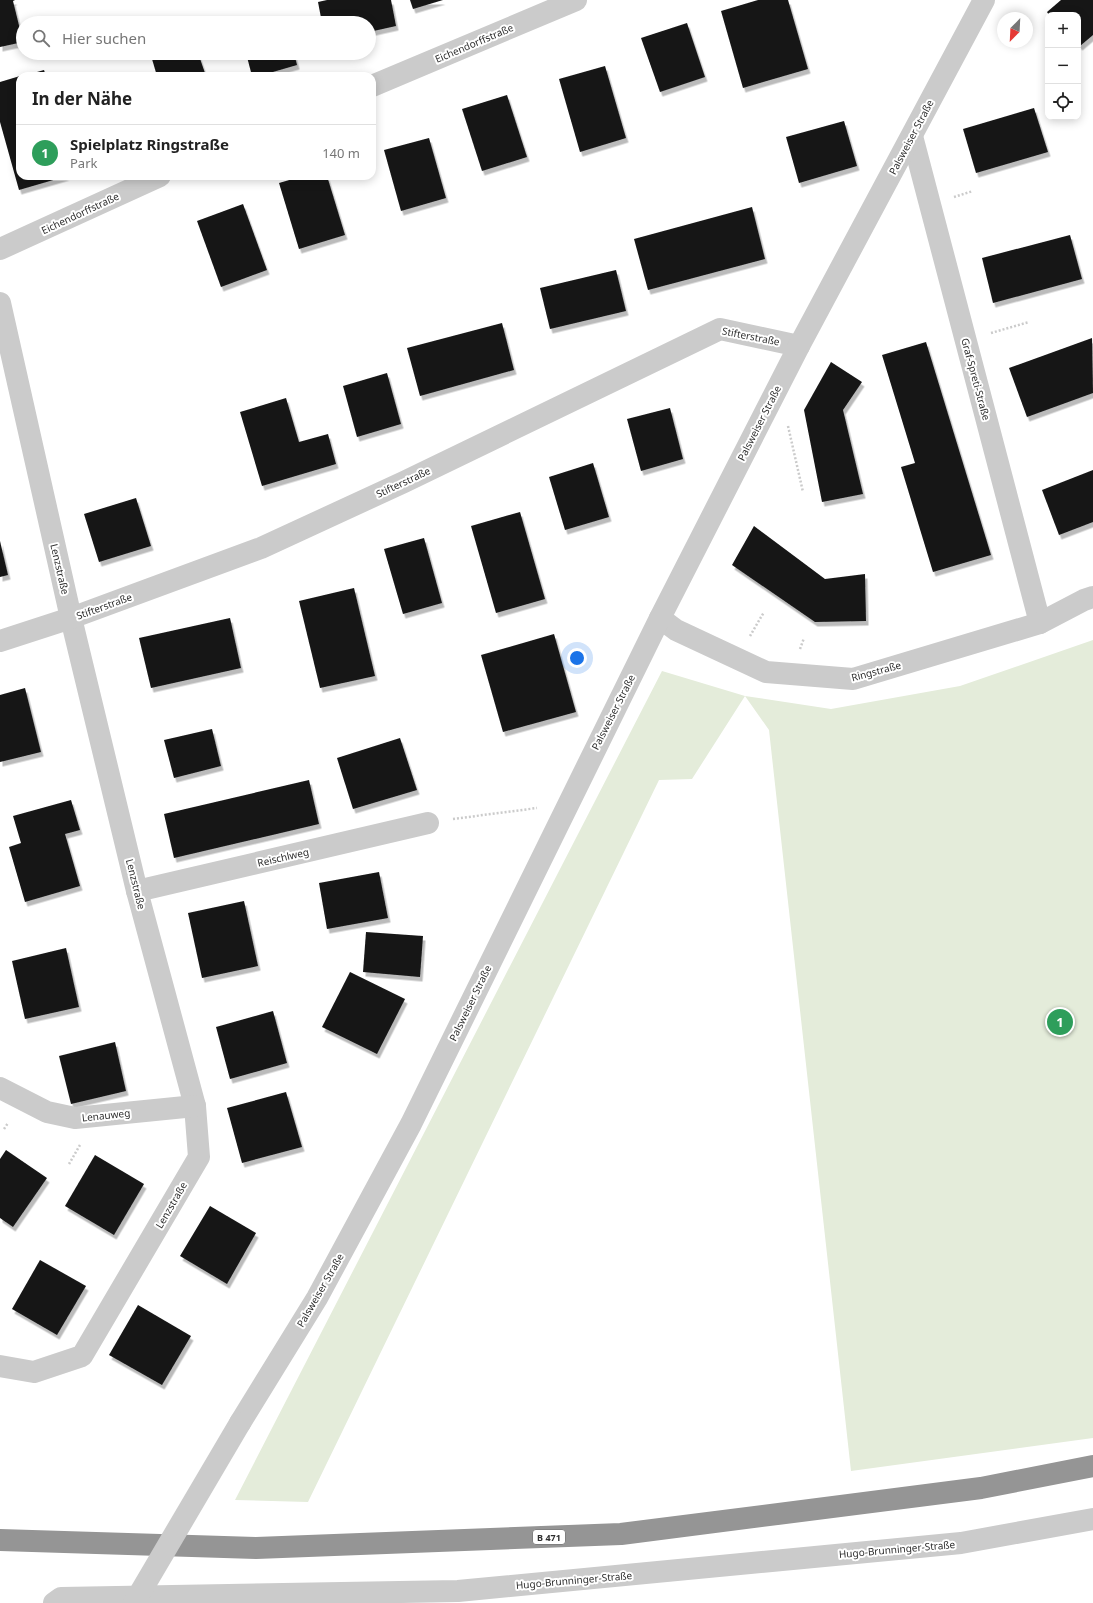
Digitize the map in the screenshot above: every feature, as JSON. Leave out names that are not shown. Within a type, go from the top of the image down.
[{"type":"highway","name":"B 471","points":[[0,1540],[256,1548],[622,1534],[981,1488],[1093,1466]]},
{"type":"street","name":"Eichendorffstraße","points":[[376,84],[576,0]]},
{"type":"street","name":"Palsweiser Straße","points":[[134,1603],[240,1423],[317,1298],[411,1124],[660,618],[771,400],[984,0]]},
{"type":"street","name":"Graf-Spreti-Straße","points":[[912,136],[1040,623]]},
{"type":"street","name":"Eichendorffstraße","points":[[0,249],[151,180]]},
{"type":"street","name":"Lenzstraße","points":[[0,303],[71,618],[137,891],[195,1106],[199,1157],[82,1356],[34,1372],[0,1366]]},
{"type":"street","name":"Stifterstraße","points":[[0,641],[71,618],[261,548],[410,479],[720,329],[799,346]]},
{"type":"street","name":"Ringstraße","points":[[660,618],[676,630],[766,672],[853,679],[1040,623],[1084,600],[1093,597]]},
{"type":"street","name":"Reischlweg","points":[[137,891],[428,823]]},
{"type":"street","name":"Lenauweg","points":[[0,1088],[47,1112],[75,1118],[195,1106]]},
{"type":"street","name":"Hugo-Brunninger-Straße","points":[[54,1603],[61,1598],[458,1591],[961,1543],[1093,1519]]},
{"type":"path","points":[[966,340],[1029,322]]},
{"type":"path","points":[[771,400],[787,418],[803,492]]},
{"type":"path","points":[[428,823],[532,809]]},
{"type":"green space","points":[[1093,640],[1093,1438],[851,1471],[769,730],[745,696],[831,709],[960,686]]},
{"type":"green space","points":[[662,671],[745,696],[692,779],[659,780],[308,1502],[235,1500]]},
{"type":"building","points":[[0,0],[15,0],[13,1],[17,16],[16,44],[0,47]]},
{"type":"building","points":[[327,0],[391,0],[396,26],[376,30],[376,16],[321,16],[318,2]]},
{"type":"building","points":[[410,0],[443,0],[413,9]]},
{"type":"building","points":[[758,0],[788,0],[808,69],[743,88],[721,11]]},
{"type":"building","points":[[1061,0],[1093,0],[1093,35],[1081,45],[1081,12],[1047,12]]},
{"type":"building","points":[[687,23],[705,77],[660,92],[641,38]]},
{"type":"building","points":[[152,60],[200,60],[205,72],[156,72]]},
{"type":"building","points":[[248,60],[296,60],[297,65],[273,72],[251,72]]},
{"type":"building","points":[[605,66],[626,138],[580,152],[559,79]]},
{"type":"building","points":[[16,77],[16,179],[0,122],[0,82]]},
{"type":"building","points":[[507,95],[527,157],[482,171],[462,109]]},
{"type":"building","points":[[1034,108],[1048,152],[976,173],[963,129]]},
{"type":"building","points":[[844,121],[857,166],[799,183],[786,137]]},
{"type":"building","points":[[429,138],[446,198],[401,211],[384,150]]},
{"type":"building","points":[[16,180],[53,180],[19,190]]},
{"type":"building","points":[[289,180],[328,180],[345,235],[299,249],[279,183]]},
{"type":"building","points":[[243,204],[267,270],[221,287],[197,221]]},
{"type":"building","points":[[752,207],[765,259],[648,290],[634,239]]},
{"type":"building","points":[[1070,235],[1082,279],[993,303],[982,258]]},
{"type":"building","points":[[616,270],[626,311],[550,329],[540,288]]},
{"type":"building","points":[[502,323],[514,370],[420,396],[407,348]]},
{"type":"building","points":[[1092,338],[1093,393],[1027,417],[1009,368]]},
{"type":"building","points":[[926,342],[991,555],[933,572],[901,467],[915,463],[882,355]]},
{"type":"building","points":[[831,362],[862,382],[843,410],[863,494],[822,502],[804,410]]},
{"type":"building","points":[[387,373],[401,424],[357,437],[343,386]]},
{"type":"building","points":[[286,398],[299,442],[328,434],[336,464],[262,486],[240,412]]},
{"type":"building","points":[[670,408],[683,459],[641,471],[627,419]]},
{"type":"building","points":[[593,463],[609,517],[565,530],[549,477]]},
{"type":"building","points":[[1093,470],[1093,522],[1059,535],[1042,490]]},
{"type":"building","points":[[136,498],[151,546],[99,562],[84,514]]},
{"type":"building","points":[[520,512],[545,599],[496,613],[471,526]]},
{"type":"building","points":[[754,526],[825,579],[865,574],[866,621],[815,622],[732,565]]},
{"type":"building","points":[[424,538],[442,603],[403,614],[384,549]]},
{"type":"building","points":[[0,541],[8,575],[0,577]]},
{"type":"building","points":[[354,588],[375,676],[320,688],[299,601]]},
{"type":"building","points":[[230,618],[241,668],[151,688],[139,638]]},
{"type":"building","points":[[554,634],[576,712],[503,732],[481,655]]},
{"type":"building","points":[[25,688],[41,752],[0,762],[0,695]]},
{"type":"building","points":[[212,729],[221,766],[174,778],[164,740]]},
{"type":"building","points":[[400,738],[417,790],[353,809],[337,758]]},
{"type":"building","points":[[309,780],[319,824],[174,858],[164,814]]},
{"type":"building","points":[[71,800],[80,830],[65,834],[80,886],[25,902],[9,847],[21,843],[13,816]]},
{"type":"building","points":[[379,872],[388,918],[327,929],[319,883]]},
{"type":"building","points":[[244,901],[258,966],[202,978],[188,913]]},
{"type":"building","points":[[366,932],[423,936],[420,977],[363,972]]},
{"type":"building","points":[[66,948],[79,1007],[25,1019],[12,961]]},
{"type":"building","points":[[350,972],[405,999],[377,1054],[322,1027]]},
{"type":"building","points":[[273,1011],[287,1063],[230,1079],[216,1027]]},
{"type":"building","points":[[115,1042],[126,1091],[71,1104],[59,1056]]},
{"type":"building","points":[[286,1092],[302,1147],[242,1163],[227,1108]]},
{"type":"building","points":[[6,1150],[47,1178],[13,1227],[0,1218],[0,1159]]},
{"type":"building","points":[[95,1155],[144,1184],[114,1235],[65,1206]]},
{"type":"building","points":[[210,1206],[256,1233],[227,1284],[180,1256]]},
{"type":"building","points":[[40,1260],[86,1286],[57,1335],[12,1309]]},
{"type":"building","points":[[138,1305],[191,1336],[162,1385],[109,1355]]},
{"type":"place","name":"Spielplatz Ringstraße","points":[[1060,1022]]}]
